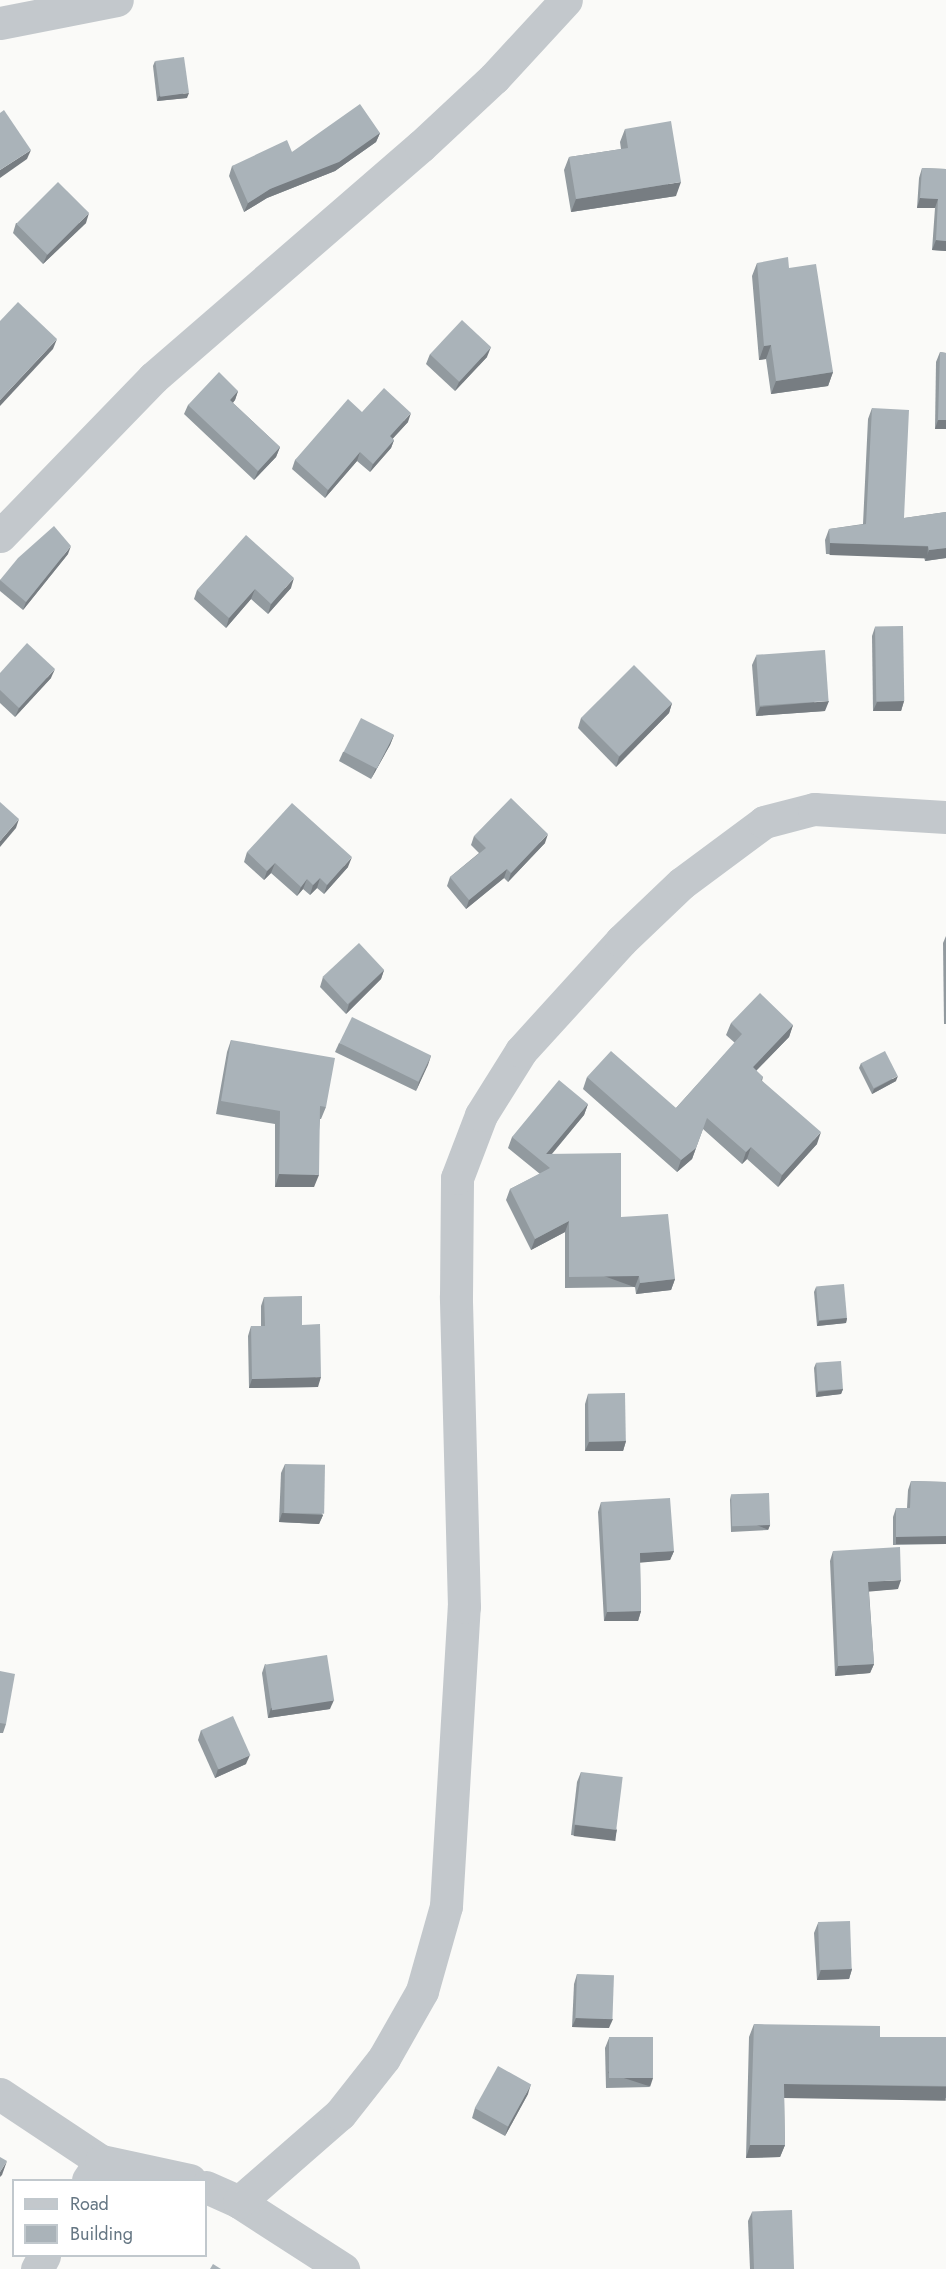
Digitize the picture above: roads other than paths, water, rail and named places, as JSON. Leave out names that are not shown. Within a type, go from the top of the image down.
[{"type":"street","points":[[0,23],[117,0]]},
{"type":"street","points":[[0,536],[153,378],[421,146],[494,78],[566,0]]},
{"type":"street","points":[[239,2202],[340,2114],[384,2058],[422,1991],[446,1906],[464,1607],[456,1296],[458,1178],[481,1115],[521,1051],[621,941],[682,883],[764,822],[814,809],[946,817]]},
{"type":"street","points":[[0,2094],[95,2171],[171,2179]]},
{"type":"street","points":[[207,2187],[239,2202],[343,2269]]}]
